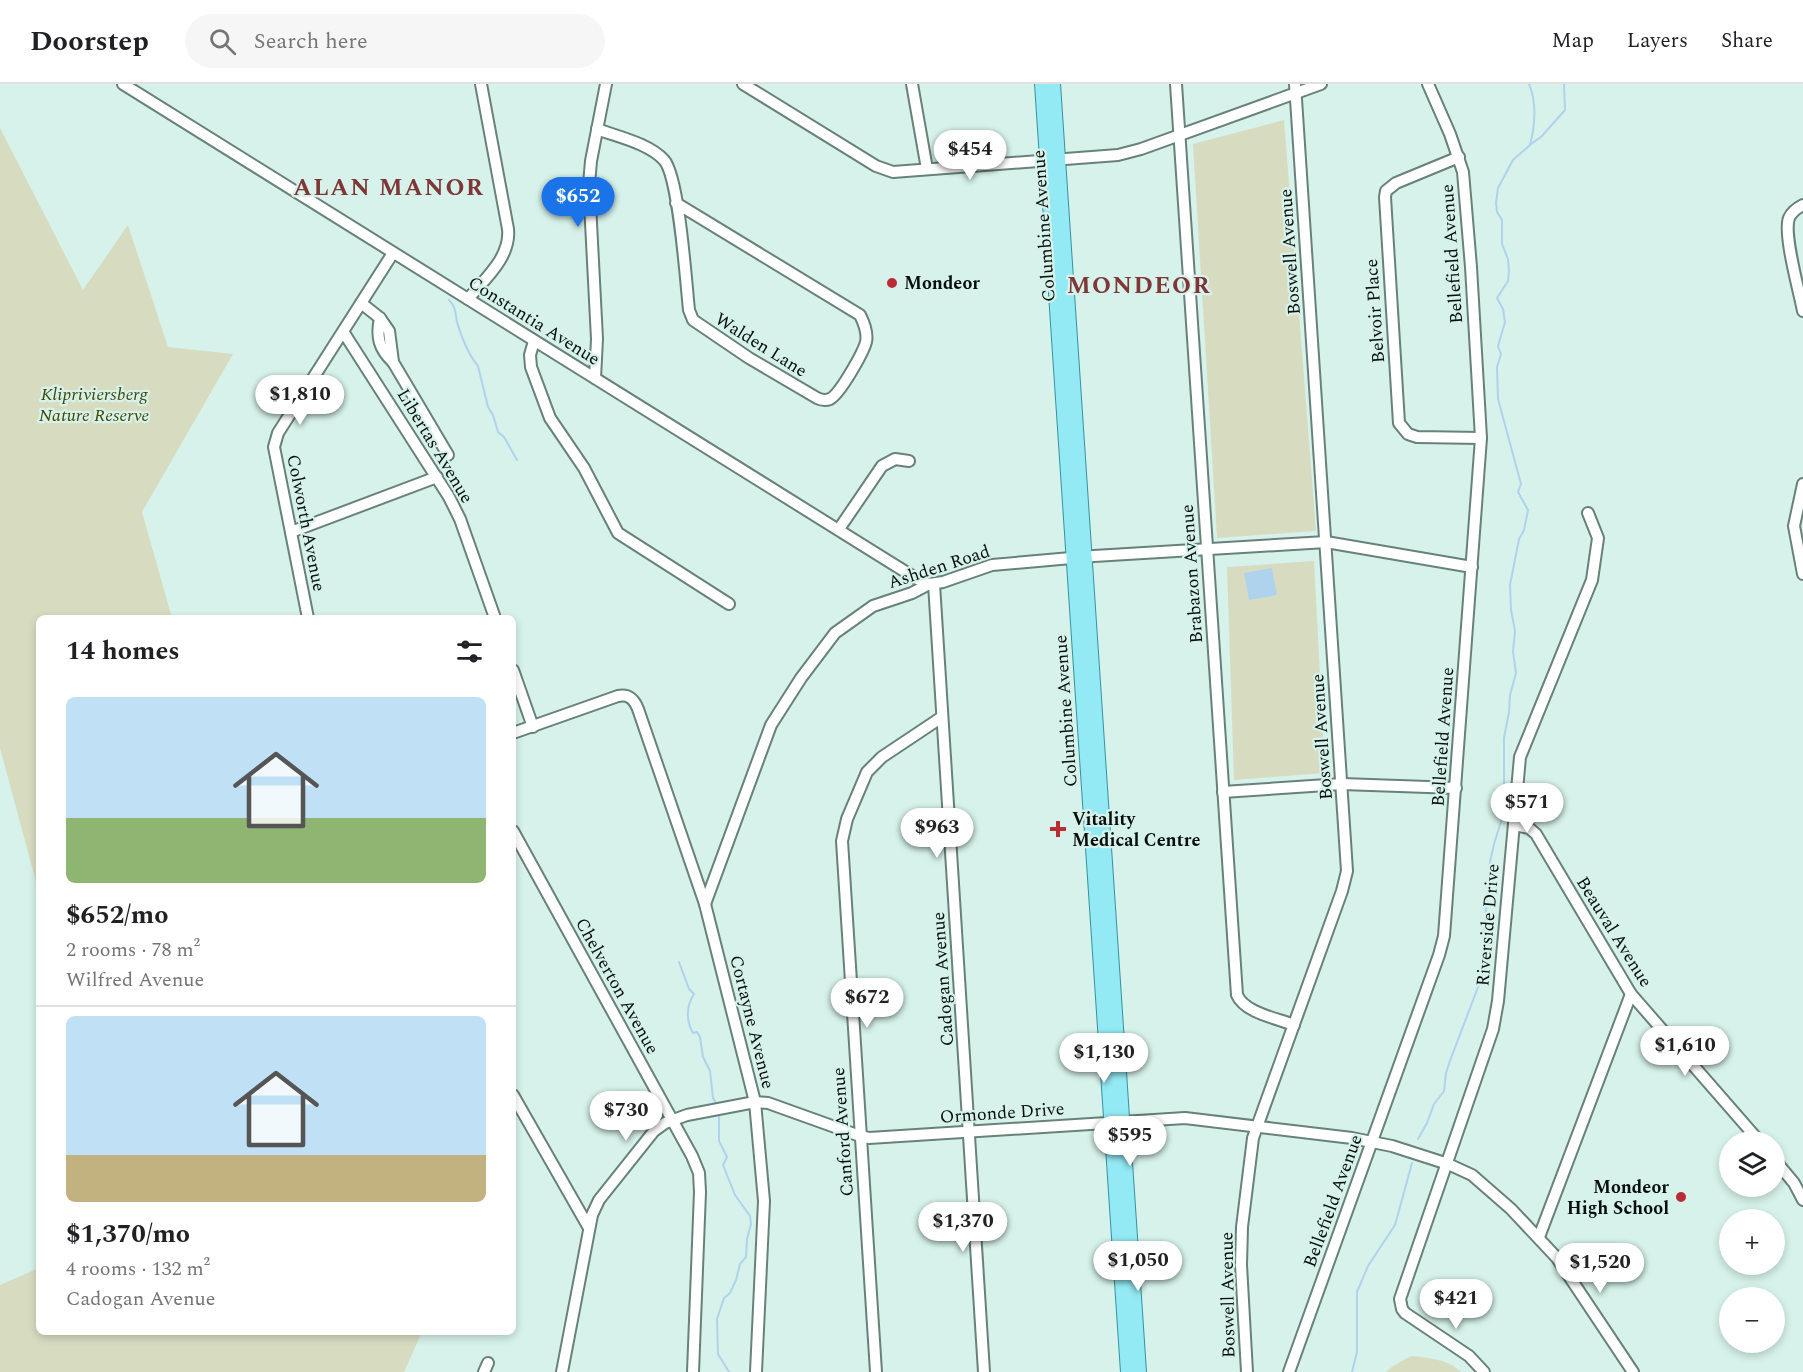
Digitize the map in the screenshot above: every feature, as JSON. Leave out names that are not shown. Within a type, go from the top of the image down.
[{"type":"main road","name":"Columbine Avenue","points":[[1042,84],[1053,161]]},
{"type":"main road","name":"Columbine Avenue","points":[[1053,84],[1053,161],[1127,1274],[1128,1372]]},
{"type":"main road","name":"Columbine Avenue","points":[[1127,1274],[1139,1372]]},
{"type":"street","points":[[468,299],[503,256],[508,240],[508,229],[481,84]]},
{"type":"street","points":[[595,378],[597,339],[589,184],[591,161],[606,84]]},
{"type":"street","points":[[742,84],[882,169],[892,172],[1118,155],[1179,135],[1295,88],[1321,84]]},
{"type":"street","points":[[912,84],[927,170]]},
{"type":"street","name":"Brabazon Avenue","points":[[1176,84],[1237,995],[1239,1000],[1250,1008],[1294,1025]]},
{"type":"street","name":"Bellefield Avenue","points":[[1289,1372],[1442,946],[1456,788],[1481,438],[1465,191],[1459,157],[1428,84]]},
{"type":"street","name":"Constantia Avenue","points":[[127,85],[534,342],[917,579],[932,584]]},
{"type":"street","name":"Boswell Avenue","points":[[1246,1372],[1241,1265],[1242,1227],[1253,1138],[1346,880],[1348,862],[1295,88]]},
{"type":"street","name":"Walden Lane","points":[[597,129],[635,143],[662,158],[669,168],[676,203],[689,310],[693,320],[749,358],[822,400],[834,396],[864,346],[866,333],[863,322],[855,311],[676,203]]},
{"type":"street","name":"Belvoir Place","points":[[1459,157],[1396,183],[1386,191],[1399,423],[1408,434],[1417,436],[1481,438]]},
{"type":"street","points":[[1803,205],[1792,213],[1788,225],[1788,237],[1803,310]]},
{"type":"street","name":"Colworth Avenue","points":[[307,615],[274,452],[275,442],[393,253]]},
{"type":"street","points":[[361,303],[380,318],[378,339],[385,354],[393,362],[448,455]]},
{"type":"street","name":"Libertas Avenue","points":[[344,333],[437,477],[460,519],[494,615]]},
{"type":"street","points":[[534,342],[530,355],[531,367],[550,418],[584,468],[618,532],[729,604]]},
{"type":"street","points":[[839,529],[882,466],[895,459],[909,461]]},
{"type":"street","points":[[291,532],[437,477]]},
{"type":"street","points":[[1803,484],[1794,526],[1803,574]]},
{"type":"street","name":"Riverside Drive","points":[[1484,1372],[1469,1356],[1409,1316],[1401,1305],[1402,1294],[1490,1041],[1496,1016],[1518,767],[1523,748],[1592,580],[1598,538],[1588,513]]},
{"type":"street","name":"Ashden Road","points":[[705,904],[771,724],[826,643],[843,626],[873,606],[932,584],[1000,563],[1326,542],[1472,567]]},
{"type":"street","name":"Cadogan Avenue","points":[[932,584],[970,1132],[984,1372]]},
{"type":"street","points":[[516,679],[533,727],[516,733]]},
{"type":"street","name":"Cortayne Avenue","points":[[533,727],[618,696],[628,696],[638,709],[705,904],[755,1102],[764,1202],[756,1372]]},
{"type":"street","name":"Canford Avenue","points":[[876,1372],[841,851],[842,835],[862,779],[872,766],[942,717]]},
{"type":"street","points":[[1223,792],[1342,784],[1456,788]]},
{"type":"street","name":"Beauval Avenue","points":[[1514,825],[1529,828],[1540,840],[1631,994],[1750,1131]]},
{"type":"street","name":"Chelverton Avenue","points":[[516,836],[692,1156],[700,1179],[693,1372]]},
{"type":"street","points":[[1539,1237],[1631,994]]},
{"type":"street","points":[[516,1100],[589,1228]]},
{"type":"street","name":"Ormonde Drive","points":[[562,1372],[589,1228],[599,1200],[654,1131],[672,1120],[717,1108],[755,1102],[785,1108],[860,1136],[887,1138],[1185,1118],[1372,1140],[1448,1164],[1478,1179],[1539,1237],[1573,1280],[1633,1372]]},
{"type":"street","points":[[1785,1172],[1803,1200]]},
{"type":"green space","points":[[1284,120],[1316,531],[1217,538],[1193,144]]},
{"type":"green space","name":"Klipriviersberg Nature Reserve","points":[[0,128],[83,290],[128,225],[168,347],[233,354],[142,512],[171,615],[36,615],[36,882],[0,748]]},
{"type":"green space","points":[[1314,561],[1325,773],[1234,780],[1227,567]]},
{"type":"green space","points":[[36,1269],[36,1335],[421,1335],[404,1372],[0,1372],[0,1285]]},
{"type":"green space","points":[[1411,1356],[1444,1362],[1461,1372],[1386,1372]]},
{"type":"water","points":[[1272,568],[1277,595],[1249,600],[1244,573]]},
{"type":"waterway","points":[[1418,1139],[1434,1104],[1444,1091],[1446,1073],[1480,982],[1490,862],[1504,812],[1504,738],[1510,695],[1516,673],[1513,652],[1515,631],[1510,585],[1519,539],[1524,530],[1528,510],[1518,492],[1521,484],[1498,399],[1497,367],[1501,354],[1498,346],[1505,322],[1503,309],[1497,298],[1508,281],[1509,271],[1508,259],[1502,244],[1502,220],[1497,212],[1496,203],[1498,188],[1513,160],[1530,145],[1534,114],[1532,91],[1529,84]]},
{"type":"waterway","points":[[1530,145],[1542,136],[1565,110],[1564,84]]},
{"type":"waterway","points":[[449,300],[454,307],[466,346],[478,366],[488,407],[498,432],[504,437],[517,460]]},
{"type":"waterway","points":[[679,962],[689,989],[694,994],[688,1008],[689,1024],[693,1033],[697,1032],[700,1037],[703,1057],[710,1071],[713,1098],[717,1105]]},
{"type":"waterway","points":[[719,1113],[719,1141],[727,1157],[723,1165],[735,1195],[750,1216],[751,1224],[746,1257],[740,1264],[730,1293],[724,1298],[717,1319],[718,1354],[729,1372]]},
{"type":"waterway","points":[[1352,1372],[1357,1352],[1357,1292],[1368,1266],[1395,1225],[1412,1163]]},
{"type":"place","name":"Mondeor","points":[[892,283]]},
{"type":"place","name":"Vitality Medical Centre","points":[[1058,829]]},
{"type":"place","name":"Mondeor High School","points":[[1681,1197]]},
{"type":"district","name":"ALAN MANOR","points":[[389,188]]},
{"type":"district","name":"MONDEOR","points":[[1139,286]]}]
